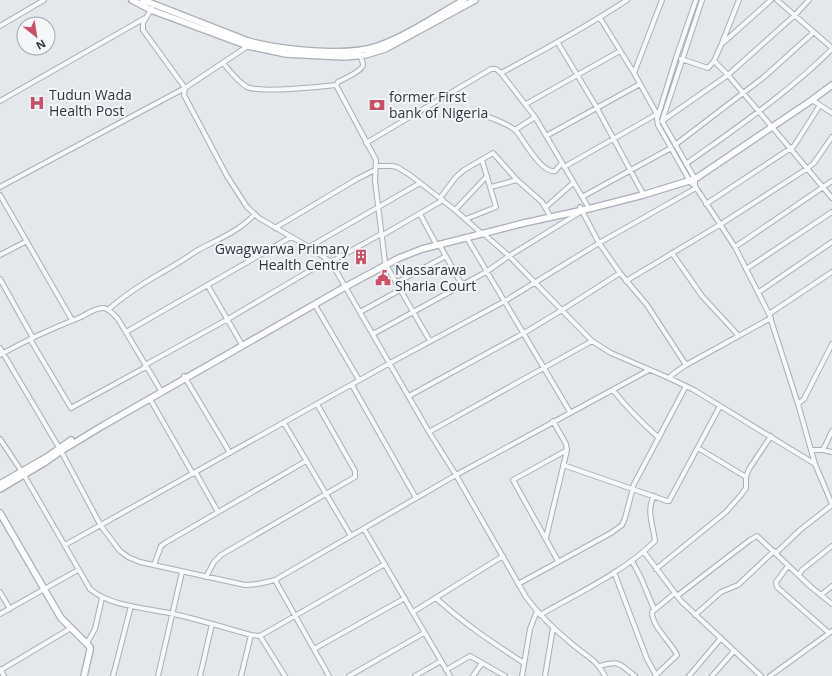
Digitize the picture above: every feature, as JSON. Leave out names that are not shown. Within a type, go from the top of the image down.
[{"type":"street","points":[[0,26],[44,0]]},
{"type":"street","points":[[132,0],[248,41],[296,49],[359,53],[374,53],[394,45],[475,0]]},
{"type":"street","points":[[144,0],[152,7],[248,46],[286,54],[334,57],[359,53],[379,46],[460,1]]},
{"type":"street","points":[[501,73],[558,43],[627,0]]},
{"type":"street","points":[[634,73],[662,0]]},
{"type":"street","points":[[693,181],[686,164],[658,125],[658,115],[696,0]]},
{"type":"street","points":[[695,615],[721,592],[738,585],[832,504],[815,464],[770,316],[735,247],[721,224],[706,204],[673,147],[662,121],[681,59],[702,0]]},
{"type":"street","points":[[681,59],[708,68],[714,61],[722,44],[739,0]]},
{"type":"street","points":[[722,44],[771,0]]},
{"type":"street","points":[[662,121],[728,75],[795,15],[809,0]]},
{"type":"street","points":[[686,164],[759,112],[813,68],[832,48],[779,1]]},
{"type":"street","points":[[152,7],[143,23],[143,30],[185,88],[184,95],[227,176],[247,207],[275,228],[329,261],[429,432],[456,474],[518,584],[538,613],[553,628],[600,666],[605,676]]},
{"type":"street","points":[[0,101],[147,17]]},
{"type":"street","points":[[600,18],[658,115]]},
{"type":"street","points":[[582,197],[673,147],[744,94],[782,62],[814,32]]},
{"type":"street","points":[[558,43],[597,108],[642,192]]},
{"type":"street","points":[[0,187],[185,88],[248,46]]},
{"type":"street","points":[[526,104],[620,51]]},
{"type":"street","points":[[223,63],[241,82],[249,88],[312,88],[336,85],[338,82],[360,70],[362,67],[359,53]]},
{"type":"street","points":[[714,61],[728,75],[832,198]]},
{"type":"street","points":[[366,143],[491,69],[496,69],[501,73],[535,117],[587,206]]},
{"type":"street","points":[[546,136],[640,84]]},
{"type":"street","points":[[336,85],[366,143],[374,155],[376,168],[375,181],[377,208],[385,264],[430,342]]},
{"type":"street","points":[[65,545],[359,380],[505,301],[600,243],[693,181],[701,174],[772,128],[832,85]]},
{"type":"street","points":[[812,100],[832,113]]},
{"type":"street","points":[[706,204],[797,142],[820,105]]},
{"type":"street","points":[[480,114],[516,130],[539,162],[549,170],[555,170],[658,115]]},
{"type":"street","points":[[516,130],[535,117]]},
{"type":"street","points":[[626,281],[721,224],[808,168],[814,163],[832,137]]},
{"type":"street","points":[[0,279],[31,338],[71,408],[329,261],[420,214],[441,199],[456,177],[464,170],[492,153],[494,153],[517,180],[542,202],[549,214]]},
{"type":"street","points":[[466,219],[496,207],[482,160]]},
{"type":"street","points":[[275,228],[376,168],[392,166],[397,167],[455,210],[509,256],[592,341],[611,353],[686,386],[815,464]]},
{"type":"street","points":[[455,210],[487,176]]},
{"type":"street","points":[[491,187],[517,180]]},
{"type":"street","points":[[373,334],[486,272],[587,206],[693,181]]},
{"type":"street","points":[[60,449],[150,399],[241,343],[414,248],[581,210],[693,181]]},
{"type":"street","points":[[735,247],[832,181]]},
{"type":"street","points":[[308,247],[420,183]]},
{"type":"street","points":[[546,207],[573,183]]},
{"type":"street","points":[[0,195],[72,320]]},
{"type":"street","points":[[437,243],[467,238],[549,214],[581,210]]},
{"type":"street","points":[[581,210],[600,243],[620,273],[647,305],[686,365]]},
{"type":"street","points":[[746,269],[832,212]]},
{"type":"street","points":[[108,310],[121,298],[137,287],[237,230],[255,214]]},
{"type":"street","points":[[420,214],[462,285]]},
{"type":"street","points":[[126,332],[291,237]]},
{"type":"street","points":[[467,238],[570,412]]},
{"type":"street","points":[[0,255],[27,240]]},
{"type":"street","points":[[759,292],[832,242]]},
{"type":"street","points":[[672,253],[702,296],[738,336]]},
{"type":"street","points":[[396,283],[446,256]]},
{"type":"street","points":[[669,378],[686,365],[770,316],[832,272]]},
{"type":"street","points":[[409,396],[524,333],[620,273]]},
{"type":"street","points":[[208,286],[241,343]]},
{"type":"street","points":[[0,489],[47,457],[160,389],[315,305],[345,286]]},
{"type":"street","points":[[360,312],[400,290]]},
{"type":"street","points":[[315,305],[359,380]]},
{"type":"street","points":[[2,354],[31,338],[99,308],[108,310],[118,319],[160,389]]},
{"type":"street","points":[[429,432],[592,341]]},
{"type":"street","points":[[798,404],[804,399],[832,344]]},
{"type":"street","points":[[0,348],[2,354],[60,449],[101,526],[124,554],[140,562],[246,585],[275,580],[456,474],[649,370]]},
{"type":"street","points":[[184,377],[230,453]]},
{"type":"street","points":[[352,385],[416,498]]},
{"type":"street","points":[[518,584],[619,528],[625,518],[634,484],[686,386]]},
{"type":"street","points":[[613,390],[637,419],[659,438]]},
{"type":"street","points":[[150,399],[218,512]]},
{"type":"street","points":[[206,577],[214,562],[221,555],[355,477],[356,473],[317,404]]},
{"type":"street","points":[[563,465],[669,501],[720,406]]},
{"type":"street","points":[[546,538],[566,450],[566,444],[553,421]]},
{"type":"street","points":[[284,423],[351,536]]},
{"type":"street","points":[[824,450],[832,431]]},
{"type":"street","points":[[656,569],[726,512],[746,488],[746,477],[752,464],[771,436]]},
{"type":"street","points":[[0,438],[23,474],[90,589],[102,598],[260,636],[294,615],[385,564]]},
{"type":"street","points":[[698,448],[746,477]]},
{"type":"street","points":[[558,561],[513,480],[566,450]]},
{"type":"street","points":[[811,450],[824,450],[832,452]]},
{"type":"street","points":[[154,565],[161,546],[165,543],[306,461]]},
{"type":"street","points":[[0,484],[23,474]]},
{"type":"street","points":[[522,676],[530,629],[538,613],[632,561],[655,541],[650,511],[651,502],[654,496]]},
{"type":"street","points":[[0,513],[61,618],[87,643],[90,650],[84,676]]},
{"type":"street","points":[[364,529],[450,676]]},
{"type":"street","points":[[614,572],[647,659],[655,676],[677,655],[662,635],[654,621],[651,615],[654,609],[756,536],[832,604]]},
{"type":"street","points":[[799,575],[802,570],[832,546]]},
{"type":"street","points":[[644,552],[676,594],[695,615],[761,676]]},
{"type":"street","points":[[413,612],[503,556]]},
{"type":"street","points":[[632,561],[654,609]]},
{"type":"street","points":[[770,676],[831,632],[777,587],[776,582],[788,566]]},
{"type":"street","points":[[0,614],[78,570]]},
{"type":"street","points":[[158,676],[182,572]]},
{"type":"street","points":[[275,580],[329,676]]},
{"type":"street","points":[[821,595],[832,586]]},
{"type":"street","points":[[0,592],[10,609]]},
{"type":"street","points":[[87,643],[95,629],[102,598]]},
{"type":"street","points":[[314,648],[405,598]]},
{"type":"street","points":[[436,598],[452,613],[479,634],[524,663]]},
{"type":"street","points":[[113,676],[131,606]]},
{"type":"street","points":[[200,676],[212,624]]},
{"type":"street","points":[[4,676],[0,669],[71,628]]},
{"type":"street","points":[[545,676],[553,628]]},
{"type":"street","points":[[349,676],[424,633]]},
{"type":"street","points":[[241,676],[251,635]]},
{"type":"street","points":[[260,636],[285,676]]},
{"type":"street","points":[[689,676],[721,638]]},
{"type":"street","points":[[712,676],[734,651]]},
{"type":"street","points":[[446,670],[468,656],[505,676]]},
{"type":"street","points":[[415,676],[441,661]]},
{"type":"street","points":[[473,676],[482,663]]},
{"type":"street","points":[[600,666],[617,663],[635,676]]},
{"type":"place","name":"Tudun Wada Health Post","points":[[37,103]]},
{"type":"place","name":"former First bank of Nigeria","points":[[377,105]]},
{"type":"place","name":"Gwagwarwa Primary Health Centre","points":[[361,257]]},
{"type":"place","name":"Nassarawa Sharia Court","points":[[383,278]]}]
